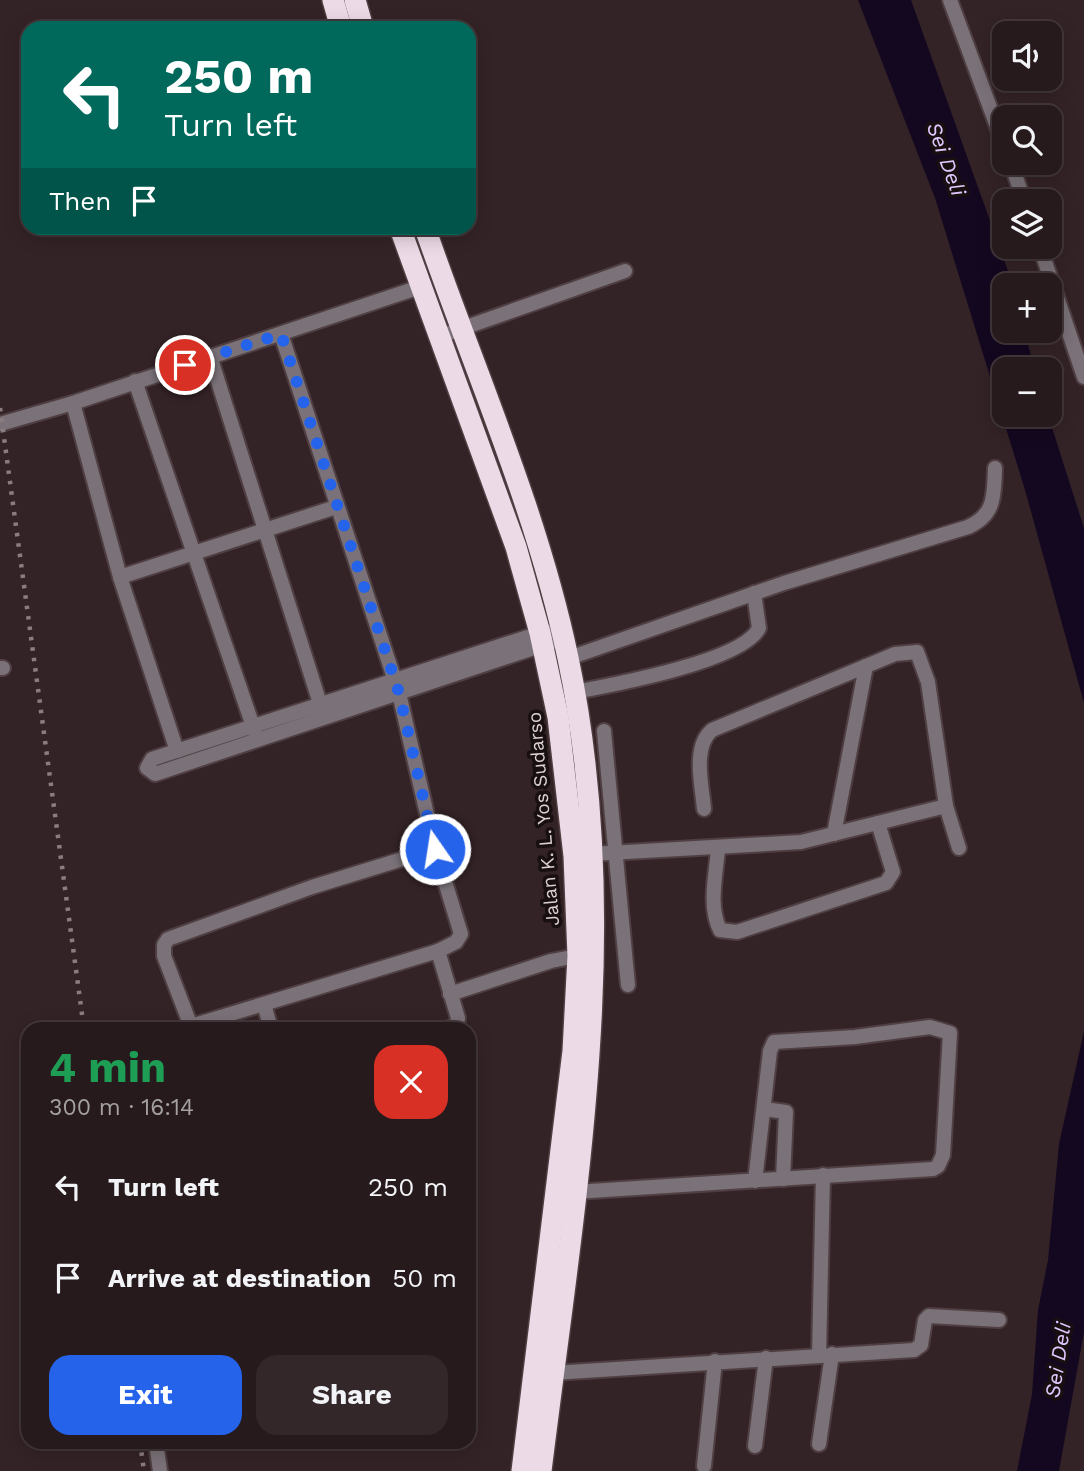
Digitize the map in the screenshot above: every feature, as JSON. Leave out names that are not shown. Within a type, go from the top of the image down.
[{"type":"highway","points":[[332,0],[339,21]]},
{"type":"highway","points":[[355,0],[361,21]]},
{"type":"highway","name":"Jalan K. L. Yos Sudarso","points":[[402,235],[516,547],[555,640],[581,691],[591,854],[575,1192],[541,1471]]},
{"type":"highway","name":"Jalan K. L. Yos Sudarso","points":[[427,235],[531,521],[555,640],[558,717],[586,954],[522,1471]]},
{"type":"street","points":[[950,0],[992,113]]},
{"type":"street","points":[[1044,259],[1084,377]]},
{"type":"street","points":[[438,337],[625,271]]},
{"type":"street","points":[[0,424],[73,403],[420,287]]},
{"type":"street","points":[[210,1022],[438,951],[456,942],[461,934],[435,849],[397,687],[335,507],[281,334]]},
{"type":"street","points":[[210,356],[323,711]]},
{"type":"street","points":[[135,381],[255,733]]},
{"type":"street","points":[[73,403],[121,577],[177,751]]},
{"type":"street","points":[[255,733],[152,759],[148,763],[150,773],[155,774],[255,733],[397,687],[555,640],[754,593],[981,522],[994,500],[995,468]]},
{"type":"street","points":[[121,577],[335,507]]},
{"type":"street","points":[[581,691],[679,669],[750,640],[759,628],[754,593]]},
{"type":"street","points":[[704,809],[701,748],[705,735],[723,724],[895,654],[917,652],[921,656],[928,682],[946,806],[959,848]]},
{"type":"street","points":[[834,834],[866,666]]},
{"type":"street","points":[[604,731],[628,985]]},
{"type":"street","points":[[591,854],[718,849],[801,842],[946,806]]},
{"type":"street","points":[[718,849],[714,901],[716,922],[720,930],[737,932],[886,883],[893,873],[878,823]]},
{"type":"street","points":[[190,1022],[164,956],[164,945],[168,939],[312,887],[435,849]]},
{"type":"street","points":[[438,951],[457,1022]]},
{"type":"street","points":[[450,994],[586,954]]},
{"type":"street","points":[[264,1004],[269,1022]]},
{"type":"street","points":[[575,1192],[755,1181],[823,1175],[927,1171],[938,1166],[943,1155],[950,1033],[930,1027],[855,1037],[774,1042],[770,1051],[755,1181]]},
{"type":"street","points":[[764,1109],[784,1109],[786,1112],[783,1179]]},
{"type":"street","points":[[819,1444],[825,1355],[823,1175]]},
{"type":"street","points":[[553,1373],[919,1349],[925,1320],[929,1316],[999,1320]]},
{"type":"street","points":[[755,1446],[766,1358]]},
{"type":"street","points":[[704,1466],[715,1361]]},
{"type":"street","points":[[157,1449],[160,1471]]},
{"type":"water","name":"Sei Deli","points":[[858,0],[911,0],[992,226],[992,259],[1004,259],[1008,271],[992,273],[992,343],[1027,343],[1032,357],[992,357],[992,383],[935,198]]},
{"type":"water","points":[[1006,427],[1052,427],[1084,528],[1084,703]]},
{"type":"water","name":"Sei Deli","points":[[1084,1031],[1084,1332],[1059,1471],[1017,1471],[1032,1394],[1038,1310],[1048,1260],[1059,1144]]},
{"type":"railway","points":[[0,408],[83,1022]]},
{"type":"railway","points":[[141,1449],[144,1471]]},
{"type":"route","points":[[185,365],[281,334],[335,507],[399,693],[435,849]]}]
